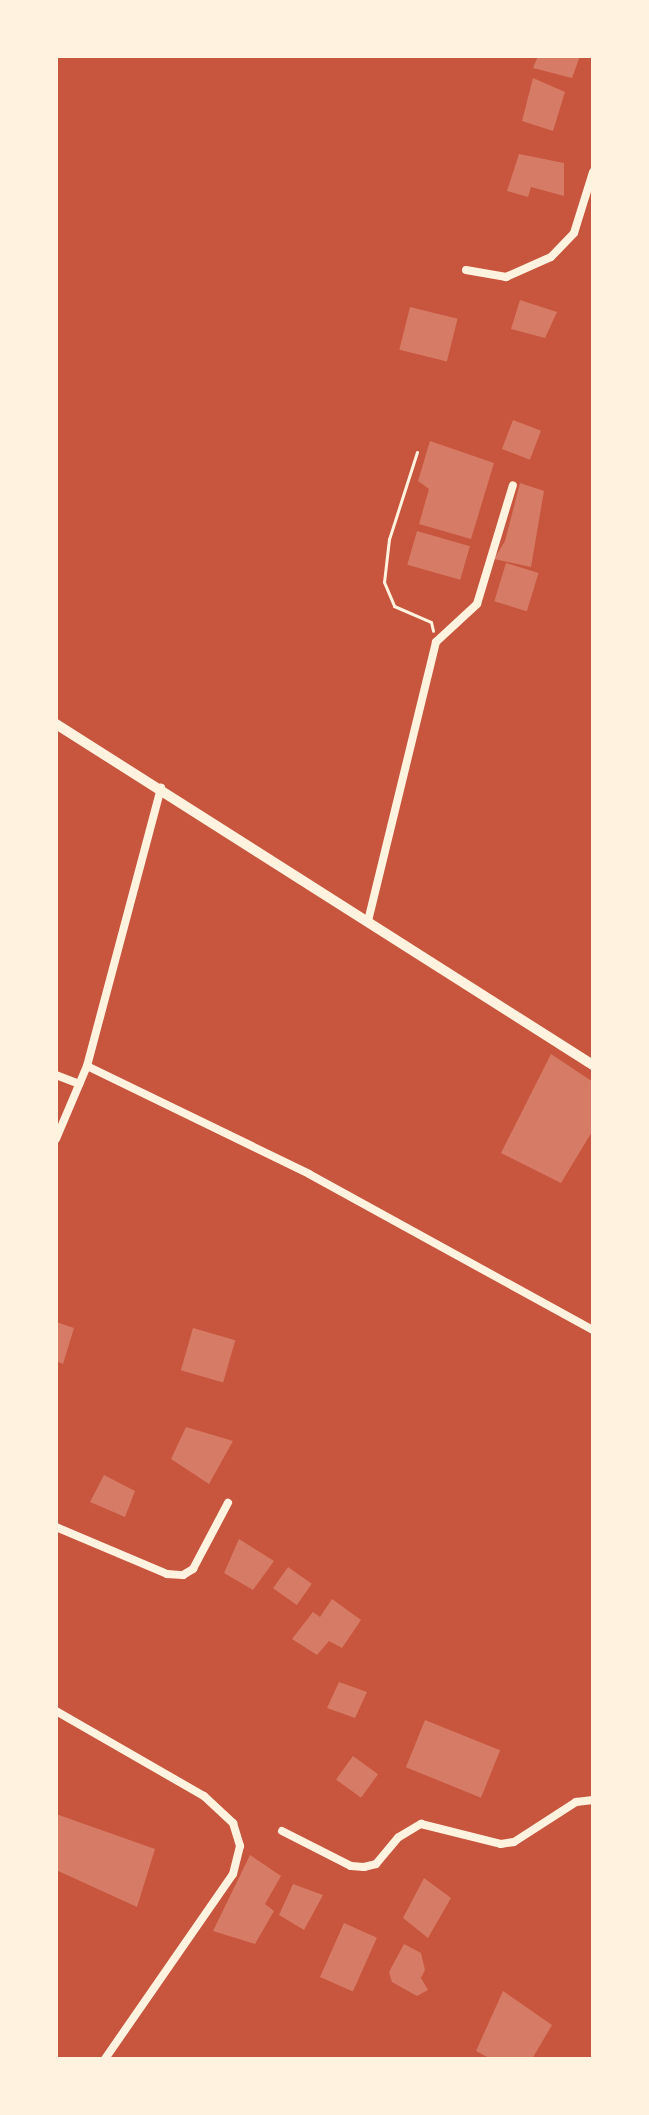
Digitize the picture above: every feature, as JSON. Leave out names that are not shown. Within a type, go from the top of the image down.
[{"type":"street","points":[[466,270],[515,275],[562,249],[574,233],[593,172]]},
{"type":"street","points":[[368,921],[436,642],[477,604],[513,485]]},
{"type":"street","points":[[56,724],[593,1065]]},
{"type":"street","points":[[56,1139],[87,1066],[161,788]]},
{"type":"street","points":[[87,1066],[309,1174],[593,1330]]},
{"type":"street","points":[[56,1075],[79,1084]]},
{"type":"street","points":[[56,1527],[167,1574],[183,1575],[193,1569],[228,1503]]},
{"type":"street","points":[[56,1711],[204,1796],[233,1823],[240,1846],[233,1874],[105,2059]]},
{"type":"street","points":[[282,1831],[351,1866],[364,1867],[376,1864],[399,1837],[421,1824],[501,1844],[514,1842],[566,1807],[593,1800]]},
{"type":"path","points":[[417,452],[389,539],[384,582],[394,606],[431,622],[436,642]]},
{"type":"building","points":[[538,56],[580,56],[572,78],[533,68]]},
{"type":"building","points":[[533,78],[565,92],[553,131],[522,121]]},
{"type":"building","points":[[519,154],[564,163],[564,196],[531,187],[528,197],[507,191]]},
{"type":"building","points":[[520,300],[557,312],[545,338],[511,329]]},
{"type":"building","points":[[410,307],[458,319],[447,362],[399,350]]},
{"type":"building","points":[[513,420],[541,431],[530,460],[502,449]]},
{"type":"building","points":[[430,441],[494,463],[471,539],[419,524],[429,489],[418,481]]},
{"type":"building","points":[[520,483],[544,491],[531,567],[494,559],[505,541]]},
{"type":"building","points":[[417,531],[470,546],[460,580],[407,565]]},
{"type":"building","points":[[506,563],[539,573],[527,611],[494,601]]},
{"type":"building","points":[[551,1054],[593,1082],[593,1130],[561,1183],[501,1153]]},
{"type":"building","points":[[56,1322],[74,1328],[63,1364],[56,1361]]},
{"type":"building","points":[[193,1328],[235,1340],[223,1382],[181,1370]]},
{"type":"building","points":[[186,1427],[233,1441],[209,1484],[171,1459]]},
{"type":"building","points":[[104,1475],[135,1491],[125,1517],[90,1502]]},
{"type":"building","points":[[239,1539],[274,1561],[253,1590],[224,1573]]},
{"type":"building","points":[[288,1567],[312,1584],[297,1605],[273,1588]]},
{"type":"building","points":[[332,1599],[361,1620],[342,1648],[329,1641],[317,1655],[292,1639],[313,1612],[320,1617]]},
{"type":"building","points":[[339,1682],[367,1692],[355,1718],[327,1708]]},
{"type":"building","points":[[425,1720],[500,1750],[481,1798],[406,1767]]},
{"type":"building","points":[[353,1756],[378,1774],[361,1798],[336,1779]]},
{"type":"building","points":[[56,1814],[155,1849],[137,1907],[56,1870]]},
{"type":"building","points":[[250,1855],[281,1876],[265,1904],[274,1911],[255,1944],[213,1931]]},
{"type":"building","points":[[424,1878],[451,1898],[428,1938],[403,1918]]},
{"type":"building","points":[[293,1884],[323,1895],[304,1930],[279,1915]]},
{"type":"building","points":[[344,1923],[377,1938],[353,1992],[320,1977]]},
{"type":"building","points":[[404,1944],[421,1953],[425,1970],[421,1978],[428,1990],[417,1996],[392,1982],[389,1972]]},
{"type":"building","points":[[503,1991],[552,2025],[532,2059],[491,2059],[476,2051]]}]
